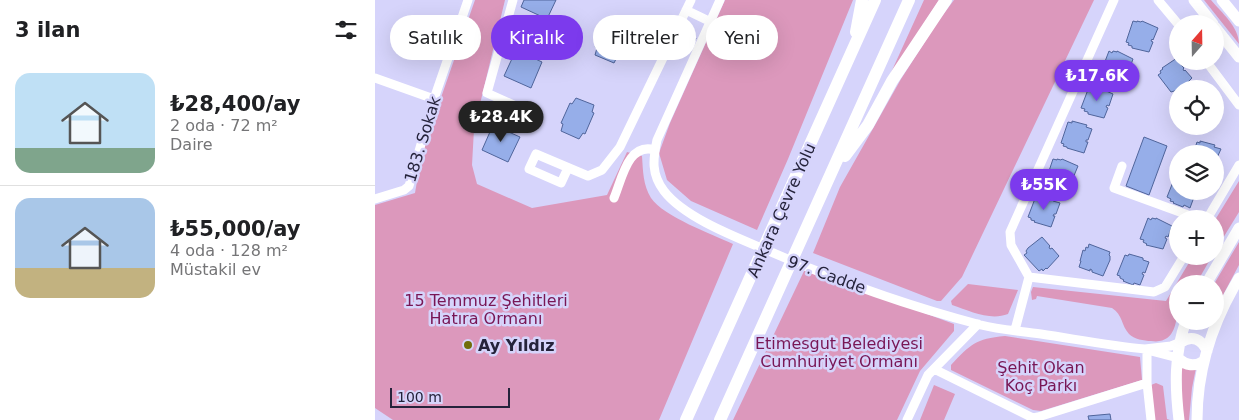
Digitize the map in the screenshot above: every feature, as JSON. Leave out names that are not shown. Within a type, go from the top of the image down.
[{"type":"highway","points":[[851,54],[862,0]]},
{"type":"highway","name":"Ankara Çevre Yolu","points":[[686,420],[875,0]]},
{"type":"highway","name":"Ankara Çevre Yolu","points":[[721,420],[909,0]]},
{"type":"highway","points":[[830,176],[868,125],[892,81],[946,0]]},
{"type":"main road","points":[[1194,0],[1206,15]]},
{"type":"main road","points":[[1222,0],[1239,21]]},
{"type":"main road","points":[[1224,38],[1239,57]]},
{"type":"main road","points":[[1211,275],[1239,228]]},
{"type":"main road","points":[[1197,420],[1198,392],[1206,356],[1219,316],[1239,278]]},
{"type":"main road","points":[[1179,420],[1175,380],[1184,330]]},
{"type":"main road","points":[[1181,342],[1195,338],[1204,344],[1206,356]]},
{"type":"main road","points":[[1178,358],[1190,365],[1197,364],[1206,356]]},
{"type":"street","name":"183. Sokak","points":[[375,199],[408,188],[434,99],[468,0]]},
{"type":"street","points":[[509,15],[513,0]]},
{"type":"street","points":[[568,168],[588,176],[602,170],[620,147],[691,0]]},
{"type":"street","name":"97. Cadde","points":[[714,15],[720,0]]},
{"type":"street","points":[[1015,330],[1029,277],[1011,245],[1010,232],[1114,0]]},
{"type":"street","points":[[1159,0],[1171,15]]},
{"type":"street","points":[[686,10],[706,20]]},
{"type":"street","name":"97. Cadde","points":[[706,33],[657,140],[653,160],[656,176],[663,190],[694,216],[732,236],[805,267],[897,299],[978,324],[1148,350],[1178,358]]},
{"type":"street","points":[[496,60],[487,93],[536,115]]},
{"type":"street","points":[[1213,70],[1239,105]]},
{"type":"street","points":[[375,78],[434,99]]},
{"type":"street","points":[[614,198],[634,154],[641,149],[655,150]]},
{"type":"street","points":[[1212,210],[1239,165]]},
{"type":"street","points":[[1122,166],[1114,188],[1174,210]]},
{"type":"street","points":[[1029,277],[1153,292],[1165,287],[1178,265]]},
{"type":"street","points":[[907,420],[924,382],[933,369],[978,324]]},
{"type":"street","name":"97. Cadde","points":[[1148,350],[1171,346],[1181,342]]},
{"type":"street","points":[[1148,350],[1147,383],[1151,420]]},
{"type":"street","points":[[933,369],[1027,418],[1038,419],[1147,383]]},
{"type":"green space","name":"15 Temmuz Şehitleri Hatıra Ormanı","points":[[475,0],[505,0],[501,15],[491,15],[491,58],[474,129],[472,165],[477,184],[532,208],[607,195],[627,152],[642,156],[646,188],[657,205],[677,218],[733,244],[659,420],[393,420],[375,408],[375,205],[415,193],[422,152],[454,60],[481,60],[481,15],[470,15]]},
{"type":"green space","points":[[725,0],[853,0],[757,230],[691,201],[667,180],[659,153],[670,123],[706,42],[706,60],[778,60],[778,15],[718,15]]},
{"type":"green space","points":[[924,0],[939,0],[889,77]]},
{"type":"green space","points":[[954,0],[1094,0],[962,277],[941,301],[937,301],[813,253],[840,187],[901,79]]},
{"type":"green space","points":[[1204,0],[1211,0],[1224,15],[1216,15]]},
{"type":"green space","points":[[1224,15],[1233,26],[1239,44],[1224,25]]},
{"type":"green space","points":[[1239,181],[1239,212],[1224,236],[1224,210],[1221,210]]},
{"type":"green space","points":[[1239,242],[1239,265],[1224,293],[1224,275],[1219,275]]},
{"type":"green space","points":[[1188,265],[1207,265],[1201,275],[1182,275]]},
{"type":"green space","name":"Etimesgut Belediyesi Cumhuriyet Ormanı","points":[[805,269],[954,324],[954,331],[920,371],[897,420],[733,420]]},
{"type":"green space","points":[[968,284],[1018,290],[1008,314],[987,316],[952,305],[951,301]]},
{"type":"green space","points":[[1033,287],[1166,301],[1169,296],[1169,330],[1173,330],[1169,337],[1161,341],[1148,341],[1131,336],[1126,331],[1116,311],[1112,308],[1037,296],[1036,299],[1032,300],[1031,292]]},
{"type":"green space","name":"Şehit Okan Koç Parkı","points":[[1005,336],[1140,357],[1142,380],[1041,411],[1033,410],[951,370],[951,365],[969,347],[980,341]]},
{"type":"green space","points":[[1181,366],[1196,368],[1189,420],[1182,420]]},
{"type":"green space","points":[[1156,383],[1163,386],[1167,419],[1170,420],[1154,420],[1151,385]]},
{"type":"green space","points":[[934,385],[955,394],[944,420],[920,420]]},
{"type":"building","points":[[524,0],[556,0],[549,15],[538,15],[521,7]]},
{"type":"building","points":[[1133,21],[1142,21],[1158,28],[1151,41],[1153,42],[1149,52],[1132,48],[1126,42]]},
{"type":"building","points":[[1109,51],[1112,53],[1117,51],[1133,59],[1129,70],[1127,69],[1126,71],[1128,72],[1124,82],[1107,78],[1104,75],[1105,73],[1101,72]]},
{"type":"building","points":[[511,60],[538,60],[542,62],[531,88],[504,76]]},
{"type":"building","points":[[1169,63],[1169,70],[1185,70],[1192,78],[1190,80],[1169,80],[1169,89],[1158,75],[1161,73],[1162,68]]},
{"type":"building","points":[[1089,87],[1097,87],[1113,94],[1109,106],[1107,105],[1106,107],[1108,108],[1104,118],[1088,114],[1088,112],[1084,111],[1085,109],[1081,108]]},
{"type":"building","points":[[576,98],[594,105],[592,112],[594,113],[585,134],[583,133],[579,139],[561,131],[563,124],[561,123],[570,103],[572,104]]},
{"type":"building","points":[[1072,121],[1087,125],[1086,127],[1092,129],[1088,140],[1086,140],[1088,142],[1084,153],[1067,148],[1061,143],[1068,122],[1072,123]]},
{"type":"building","points":[[493,125],[520,137],[508,162],[482,150]]},
{"type":"building","points":[[1144,137],[1167,146],[1149,195],[1126,186]]},
{"type":"building","points":[[1200,141],[1215,145],[1196,145],[1197,142],[1200,143]]},
{"type":"building","points":[[1053,159],[1062,159],[1078,166],[1071,179],[1073,180],[1069,190],[1052,186],[1053,184],[1046,180]]},
{"type":"building","points":[[1040,195],[1060,203],[1056,214],[1053,216],[1055,216],[1051,227],[1034,222],[1028,217],[1036,196],[1039,197]]},
{"type":"building","points":[[1170,200],[1193,200],[1190,208]]},
{"type":"building","points":[[1148,218],[1151,220],[1156,218],[1169,224],[1169,234],[1165,238],[1167,239],[1163,249],[1146,245],[1143,242],[1144,240],[1140,239]]},
{"type":"building","points":[[1042,237],[1050,246],[1050,249],[1052,248],[1059,256],[1047,269],[1039,271],[1024,255],[1027,253],[1028,248]]},
{"type":"building","points":[[1089,244],[1110,252],[1110,260],[1103,276],[1092,272],[1090,269],[1090,271],[1079,267],[1083,250],[1085,251],[1086,247],[1088,248]]},
{"type":"building","points":[[1129,254],[1149,262],[1145,273],[1143,272],[1142,274],[1144,275],[1140,285],[1134,283],[1133,285],[1123,281],[1117,275],[1125,255],[1128,256]]},
{"type":"building","points":[[1110,414],[1111,420],[1089,420],[1088,416]]},
{"type":"place","name":"Ay Yıldız","points":[[468,345]]}]
